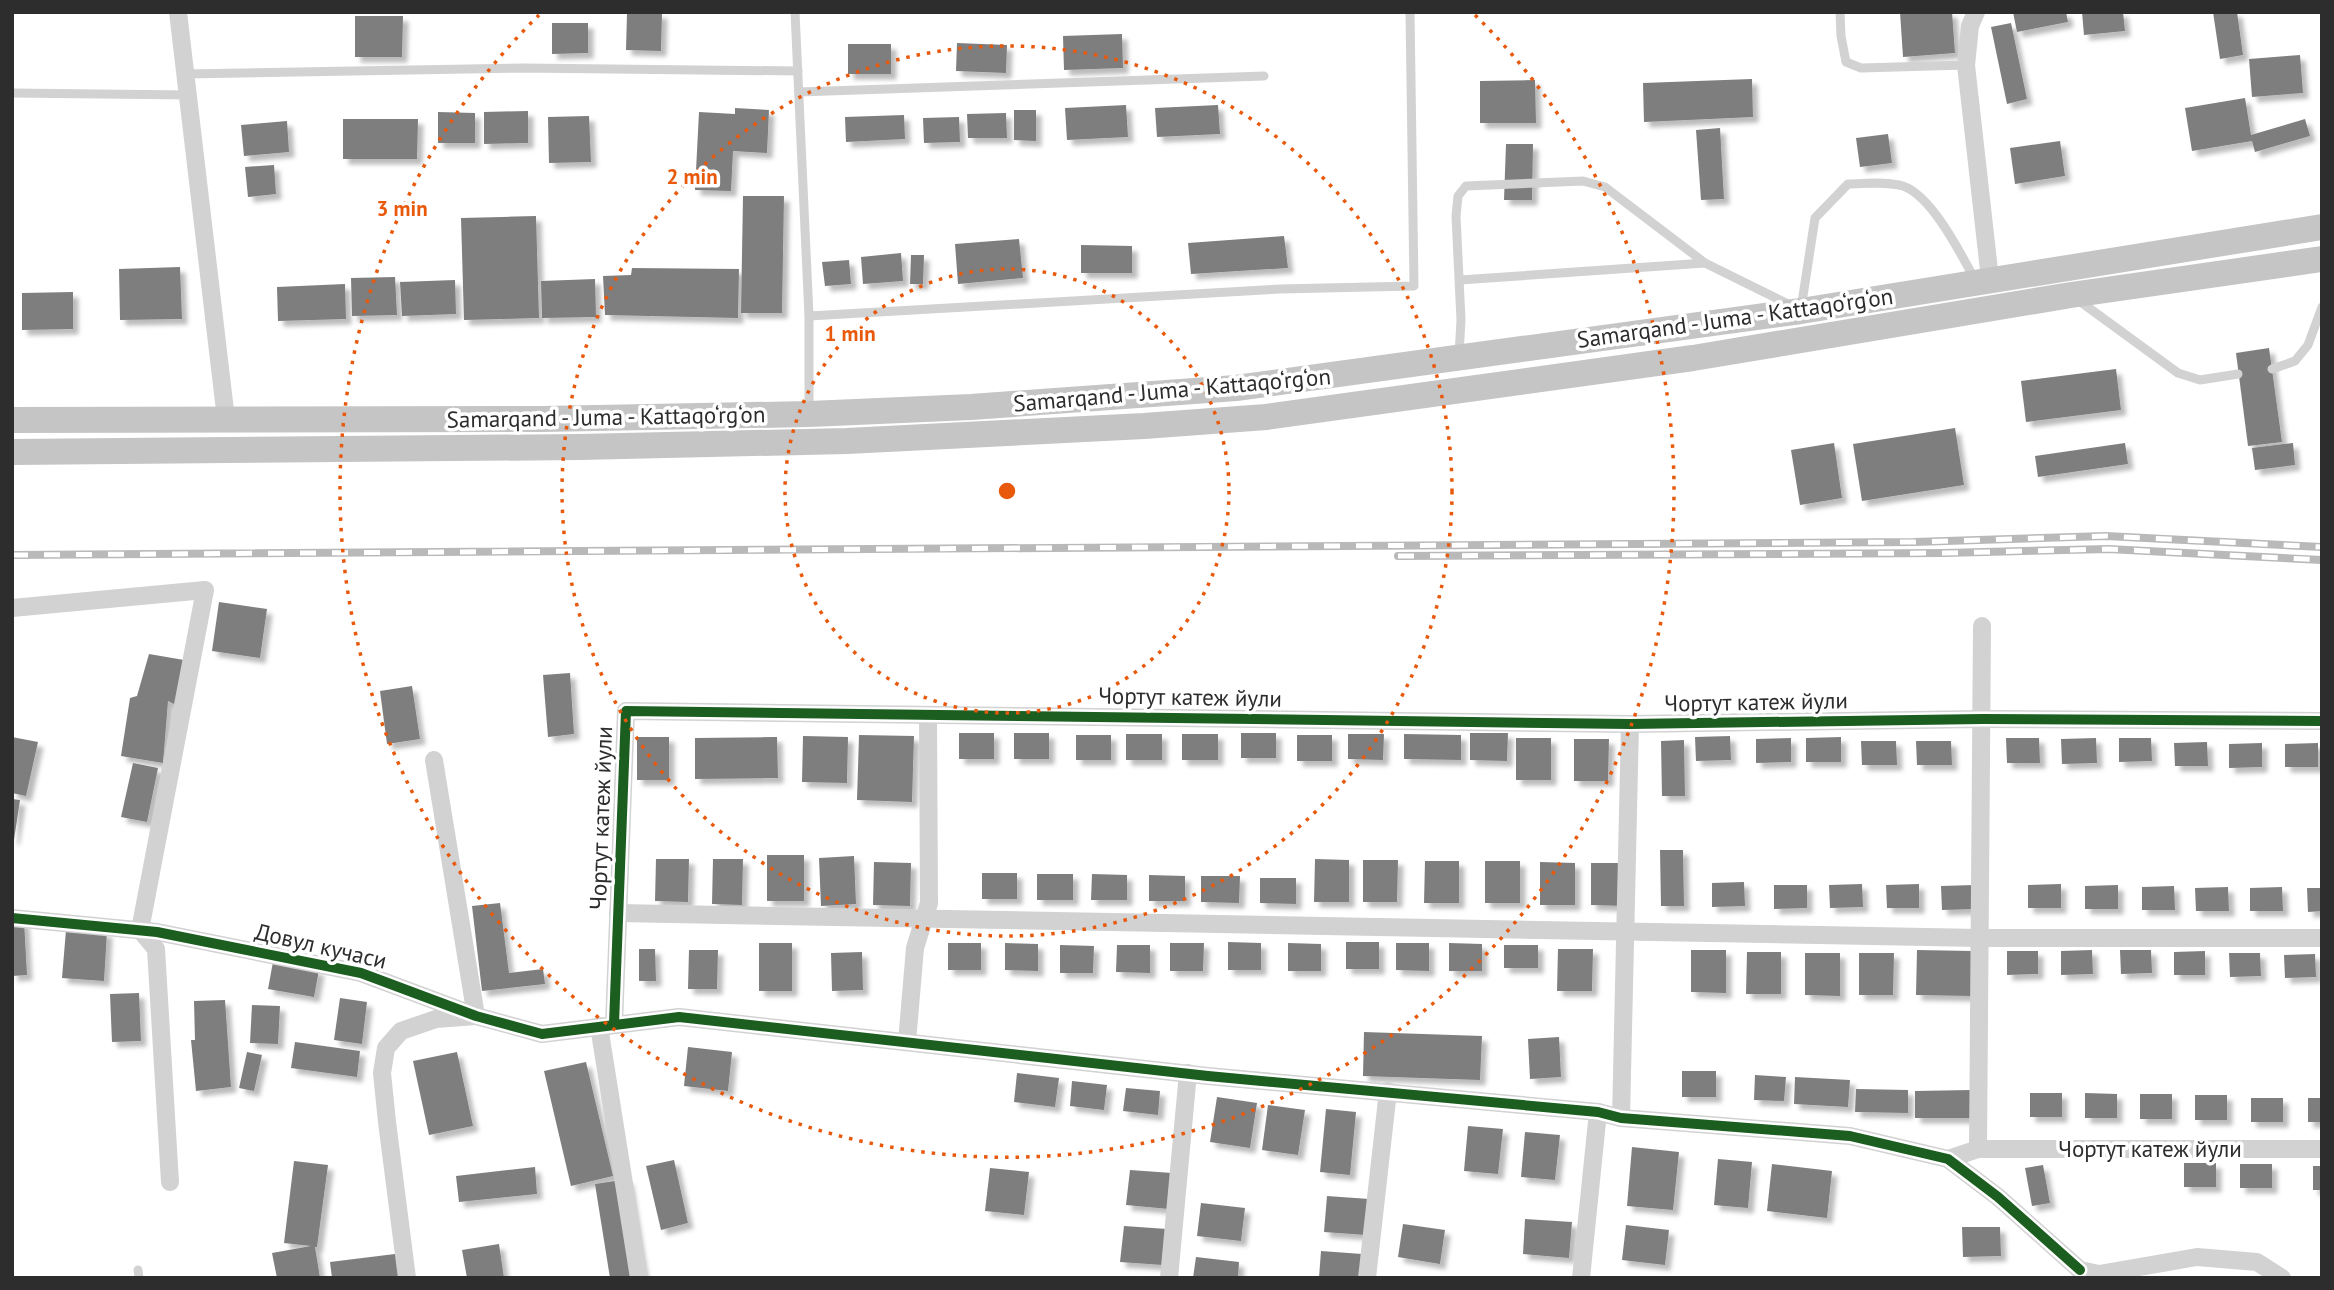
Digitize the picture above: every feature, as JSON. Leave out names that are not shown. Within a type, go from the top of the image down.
[{"type":"main road","name":"Samarqand - Juma - Kattaqo‘rg‘on","points":[[12,421],[543,419],[809,414],[971,407],[1236,388],[1801,310],[2322,227]]},
{"type":"main road","name":"Samarqand - Juma - Kattaqo‘rg‘on","points":[[12,452],[861,441],[1266,417],[1693,358],[2071,295],[2322,259]]},
{"type":"main road","points":[[2066,268],[2071,295]]},
{"type":"main road","points":[[543,419],[543,447]]},
{"type":"street","points":[[178,12],[226,419]]},
{"type":"street","points":[[1976,12],[1970,26],[1966,65],[1983,280]]},
{"type":"street","points":[[12,608],[205,590],[140,930],[156,949],[170,1182]]},
{"type":"street","points":[[1978,1149],[1982,626]]},
{"type":"street","name":"Чортут катеж йули","points":[[639,1278],[606,1025],[618,913],[626,711],[1630,724],[1982,719],[2322,721]]},
{"type":"street","points":[[907,1042],[915,948],[929,903],[928,715]]},
{"type":"street","points":[[1621,1118],[1630,724]]},
{"type":"street","points":[[407,1278],[382,1073],[386,1048],[401,1031],[436,1019],[476,1016],[434,760]]},
{"type":"street","name":"Чортут катеж йули","points":[[618,913],[1625,932],[2322,938]]},
{"type":"street","name":"Довул кучаси","points":[[12,918],[140,930],[361,973],[476,1016],[542,1034],[606,1025]]},
{"type":"street","points":[[606,1025],[679,1017],[1188,1073],[1598,1112],[1621,1118],[1850,1136],[1948,1159],[1998,1197],[2080,1274],[2099,1274],[2197,1257],[2257,1262],[2282,1278]]},
{"type":"street","points":[[1169,1278],[1188,1073]]},
{"type":"street","points":[[1367,1278],[1388,1091]]},
{"type":"street","points":[[1581,1278],[1598,1112]]},
{"type":"street","name":"Чортут катеж йули","points":[[1948,1159],[1978,1149],[2322,1149]]},
{"type":"lane","points":[[795,12],[809,316],[809,414]]},
{"type":"lane","points":[[809,316],[1280,289],[1414,286],[1410,12]]},
{"type":"lane","points":[[1840,12],[1846,62],[1861,68],[1966,65]]},
{"type":"lane","points":[[186,74],[524,68],[798,71]]},
{"type":"lane","points":[[799,92],[1264,76]]},
{"type":"lane","points":[[12,93],[189,95]]},
{"type":"lane","points":[[1459,357],[1460,280],[1456,216],[1458,196],[1466,186],[1584,181],[1605,187],[1705,264],[1801,310],[1815,218],[1848,184],[1904,186],[1930,207],[1983,280]]},
{"type":"lane","points":[[1460,280],[1705,264]]},
{"type":"lane","points":[[2071,295],[2178,373],[2200,380],[2238,374]]},
{"type":"lane","points":[[2272,369],[2295,361],[2308,345],[2322,307]]},
{"type":"building","points":[[1900,12],[1952,12],[1955,53],[1903,57]]},
{"type":"building","points":[[2013,12],[2066,12],[2068,22],[2017,32]]},
{"type":"building","points":[[2082,12],[2123,12],[2125,31],[2084,35]]},
{"type":"building","points":[[2213,12],[2237,12],[2243,55],[2220,59]]},
{"type":"building","points":[[627,13],[662,13],[661,51],[626,50]]},
{"type":"building","points":[[355,16],[403,16],[402,57],[355,57]]},
{"type":"building","points":[[552,23],[588,23],[588,53],[552,54]]},
{"type":"building","points":[[2011,23],[2027,99],[2007,104],[1991,27]]},
{"type":"building","points":[[1122,34],[1123,68],[1064,70],[1063,36]]},
{"type":"building","points":[[957,43],[1007,45],[1006,73],[956,71]]},
{"type":"building","points":[[848,44],[891,44],[891,74],[848,74]]},
{"type":"building","points":[[2300,55],[2303,93],[2252,97],[2249,59]]},
{"type":"building","points":[[1752,79],[1753,117],[1644,122],[1643,83]]},
{"type":"building","points":[[1535,80],[1536,123],[1480,123],[1480,81]]},
{"type":"building","points":[[2245,98],[2251,135],[2305,119],[2310,136],[2255,152],[2252,141],[2192,151],[2185,108]]},
{"type":"building","points":[[1126,105],[1128,137],[1067,140],[1065,108]]},
{"type":"building","points":[[1218,105],[1220,134],[1157,137],[1155,108]]},
{"type":"building","points":[[735,108],[769,110],[767,153],[733,151],[731,191],[695,190],[699,112],[735,114]]},
{"type":"building","points":[[1014,110],[1036,110],[1036,141],[1014,140]]},
{"type":"building","points":[[528,111],[528,143],[484,144],[484,112]]},
{"type":"building","points":[[438,112],[475,113],[475,143],[438,143]]},
{"type":"building","points":[[1006,113],[1007,138],[968,138],[967,114]]},
{"type":"building","points":[[904,115],[905,139],[846,142],[845,117]]},
{"type":"building","points":[[589,116],[591,162],[549,163],[548,117]]},
{"type":"building","points":[[959,117],[960,142],[924,143],[923,118]]},
{"type":"building","points":[[343,119],[418,119],[417,159],[343,159]]},
{"type":"building","points":[[287,121],[289,152],[244,156],[241,125]]},
{"type":"building","points":[[1720,128],[1724,199],[1701,200],[1696,130]]},
{"type":"building","points":[[1888,134],[1892,163],[1860,167],[1856,138]]},
{"type":"building","points":[[2060,141],[2065,176],[2015,184],[2010,148]]},
{"type":"building","points":[[1506,144],[1533,144],[1532,200],[1504,200]]},
{"type":"building","points":[[274,165],[276,194],[248,197],[245,167]]},
{"type":"building","points":[[743,196],[784,196],[782,313],[741,313]]},
{"type":"building","points":[[536,216],[539,318],[464,320],[461,218]]},
{"type":"building","points":[[1284,236],[1288,268],[1191,274],[1188,243]]},
{"type":"building","points":[[1019,239],[1023,278],[958,284],[955,244]]},
{"type":"building","points":[[1081,245],[1132,246],[1132,273],[1081,273]]},
{"type":"building","points":[[901,253],[903,281],[863,284],[861,257]]},
{"type":"building","points":[[911,255],[924,255],[923,284],[910,284]]},
{"type":"building","points":[[849,260],[851,284],[825,286],[822,262]]},
{"type":"building","points":[[180,267],[182,319],[120,320],[119,269]]},
{"type":"building","points":[[632,268],[739,269],[738,318],[605,315],[603,276],[631,275]]},
{"type":"building","points":[[395,277],[397,315],[352,316],[351,278]]},
{"type":"building","points":[[595,279],[596,317],[542,318],[541,281]]},
{"type":"building","points":[[455,280],[456,314],[402,316],[400,282]]},
{"type":"building","points":[[345,284],[346,319],[278,321],[277,287]]},
{"type":"building","points":[[73,292],[73,329],[22,330],[22,293]]},
{"type":"building","points":[[2269,348],[2282,442],[2248,446],[2236,353]]},
{"type":"building","points":[[2116,369],[2121,410],[2026,422],[2021,381]]},
{"type":"building","points":[[1955,428],[1964,485],[1862,501],[1853,444]]},
{"type":"building","points":[[1834,443],[1842,498],[1800,505],[1791,450]]},
{"type":"building","points":[[2125,443],[2128,464],[2038,477],[2035,456]]},
{"type":"building","points":[[2293,443],[2295,465],[2255,470],[2252,448]]},
{"type":"building","points":[[219,602],[267,609],[260,658],[212,651]]},
{"type":"building","points":[[149,654],[184,660],[176,705],[168,701],[163,763],[121,756],[130,698],[137,696]]},
{"type":"building","points":[[570,673],[574,734],[548,737],[543,675]]},
{"type":"building","points":[[412,686],[420,739],[387,744],[380,691]]},
{"type":"building","points":[[959,733],[994,733],[994,759],[959,759]]},
{"type":"building","points":[[1014,733],[1049,733],[1049,759],[1014,759]]},
{"type":"building","points":[[1241,733],[1276,733],[1276,758],[1241,758]]},
{"type":"building","points":[[1470,733],[1508,733],[1507,761],[1470,760]]},
{"type":"building","points":[[1126,734],[1162,734],[1162,760],[1126,760]]},
{"type":"building","points":[[1182,734],[1218,734],[1218,760],[1182,760]]},
{"type":"building","points":[[1348,734],[1384,734],[1383,760],[1348,759]]},
{"type":"building","points":[[1404,734],[1461,735],[1461,760],[1404,759]]},
{"type":"building","points":[[859,735],[914,736],[912,802],[857,800]]},
{"type":"building","points":[[1076,735],[1111,735],[1111,760],[1076,760]]},
{"type":"building","points":[[1297,735],[1332,735],[1332,761],[1297,761]]},
{"type":"building","points":[[803,736],[848,737],[847,783],[802,782]]},
{"type":"building","points":[[1730,736],[1731,760],[1696,761],[1695,737]]},
{"type":"building","points":[[12,737],[38,742],[26,796],[12,793]]},
{"type":"building","points":[[637,737],[669,737],[669,780],[637,780]]},
{"type":"building","points":[[777,737],[778,778],[695,779],[695,738]]},
{"type":"building","points":[[1841,737],[1841,762],[1806,762],[1806,738]]},
{"type":"building","points":[[1516,738],[1551,738],[1551,780],[1516,780]]},
{"type":"building","points":[[1791,738],[1791,762],[1756,763],[1756,739]]},
{"type":"building","points":[[2006,738],[2039,738],[2040,763],[2007,763]]},
{"type":"building","points":[[2096,738],[2097,763],[2062,764],[2061,739]]},
{"type":"building","points":[[2119,738],[2151,738],[2152,761],[2119,762]]},
{"type":"building","points":[[1574,739],[1609,739],[1608,781],[1574,781]]},
{"type":"building","points":[[1684,740],[1685,796],[1662,796],[1661,741]]},
{"type":"building","points":[[1861,741],[1896,741],[1897,765],[1862,765]]},
{"type":"building","points":[[1916,741],[1951,741],[1952,765],[1917,765]]},
{"type":"building","points":[[2207,742],[2208,766],[2175,766],[2174,743]]},
{"type":"building","points":[[2262,743],[2262,767],[2229,768],[2229,744]]},
{"type":"building","points":[[2318,743],[2318,767],[2285,767],[2285,744]]},
{"type":"building","points":[[133,763],[158,768],[147,822],[121,817]]},
{"type":"building","points":[[12,799],[20,800],[14,840],[12,839]]},
{"type":"building","points":[[1660,850],[1683,850],[1684,906],[1661,906]]},
{"type":"building","points":[[767,855],[804,855],[804,901],[767,901]]},
{"type":"building","points":[[854,856],[856,904],[821,906],[819,858]]},
{"type":"building","points":[[656,859],[689,859],[688,902],[655,901]]},
{"type":"building","points":[[713,859],[743,859],[742,905],[712,904]]},
{"type":"building","points":[[1315,859],[1349,860],[1349,902],[1314,902]]},
{"type":"building","points":[[1363,860],[1398,860],[1397,902],[1363,902]]},
{"type":"building","points":[[1425,861],[1459,861],[1459,903],[1424,903]]},
{"type":"building","points":[[1485,861],[1520,861],[1520,903],[1485,903]]},
{"type":"building","points":[[874,862],[911,863],[910,906],[873,905]]},
{"type":"building","points":[[1540,862],[1575,863],[1575,905],[1540,905]]},
{"type":"building","points":[[1591,863],[1626,863],[1625,906],[1591,905]]},
{"type":"building","points":[[982,873],[1017,873],[1017,899],[982,899]]},
{"type":"building","points":[[1037,874],[1073,874],[1073,900],[1037,900]]},
{"type":"building","points":[[1092,874],[1127,875],[1127,900],[1091,900]]},
{"type":"building","points":[[1149,875],[1185,876],[1185,901],[1149,901]]},
{"type":"building","points":[[1201,876],[1240,876],[1239,903],[1201,902]]},
{"type":"building","points":[[1260,878],[1296,878],[1296,904],[1260,903]]},
{"type":"building","points":[[1744,882],[1745,906],[1712,907],[1712,883]]},
{"type":"building","points":[[1862,884],[1863,907],[1830,908],[1829,885]]},
{"type":"building","points":[[1919,884],[1919,908],[1887,908],[1886,885]]},
{"type":"building","points":[[2061,884],[2061,908],[2028,908],[2028,885]]},
{"type":"building","points":[[1774,885],[1807,885],[1807,908],[1774,909]]},
{"type":"building","points":[[1974,885],[1975,909],[1942,910],[1941,886]]},
{"type":"building","points":[[2118,885],[2118,909],[2085,909],[2085,886]]},
{"type":"building","points":[[2174,886],[2175,910],[2142,910],[2142,887]]},
{"type":"building","points":[[2228,887],[2229,911],[2196,911],[2195,888]]},
{"type":"building","points":[[2282,887],[2283,911],[2250,911],[2250,888]]},
{"type":"building","points":[[2307,888],[2322,888],[2322,911],[2308,912]]},
{"type":"building","points":[[500,903],[509,973],[543,969],[545,984],[482,991],[472,906]]},
{"type":"building","points":[[12,921],[24,921],[27,975],[12,976]]},
{"type":"building","points":[[66,930],[107,932],[104,981],[62,978]]},
{"type":"building","points":[[1228,942],[1261,943],[1261,970],[1228,970]]},
{"type":"building","points":[[1346,942],[1379,942],[1379,969],[1346,969]]},
{"type":"building","points":[[759,943],[792,943],[792,991],[759,991]]},
{"type":"building","points":[[948,943],[981,943],[981,970],[948,970]]},
{"type":"building","points":[[1005,943],[1038,944],[1038,971],[1005,970]]},
{"type":"building","points":[[1170,943],[1204,943],[1203,971],[1170,971]]},
{"type":"building","points":[[1288,943],[1321,944],[1321,971],[1288,971]]},
{"type":"building","points":[[1396,943],[1429,943],[1429,971],[1396,970]]},
{"type":"building","points":[[1449,943],[1482,944],[1482,971],[1449,971]]},
{"type":"building","points":[[1060,945],[1094,946],[1093,973],[1060,973]]},
{"type":"building","points":[[1117,945],[1150,945],[1150,973],[1116,972]]},
{"type":"building","points":[[1504,945],[1538,945],[1538,968],[1504,968]]},
{"type":"building","points":[[639,949],[655,949],[656,981],[639,981]]},
{"type":"building","points":[[1558,949],[1593,949],[1592,991],[1557,991]]},
{"type":"building","points":[[689,950],[718,950],[717,989],[688,989]]},
{"type":"building","points":[[1691,950],[1726,950],[1726,993],[1691,992]]},
{"type":"building","points":[[1917,950],[1972,951],[1971,996],[1916,995]]},
{"type":"building","points":[[2092,950],[2093,974],[2061,975],[2061,951]]},
{"type":"building","points":[[2120,950],[2151,950],[2152,973],[2121,974]]},
{"type":"building","points":[[2007,951],[2038,951],[2038,974],[2007,975]]},
{"type":"building","points":[[2205,951],[2205,975],[2174,975],[2174,952]]},
{"type":"building","points":[[862,952],[863,990],[832,991],[831,953]]},
{"type":"building","points":[[1747,952],[1781,952],[1781,994],[1746,994]]},
{"type":"building","points":[[1805,953],[1840,953],[1840,996],[1805,995]]},
{"type":"building","points":[[1859,953],[1894,953],[1893,995],[1859,995]]},
{"type":"building","points":[[2229,953],[2260,953],[2261,976],[2230,977]]},
{"type":"building","points":[[2315,954],[2316,977],[2285,978],[2284,955]]},
{"type":"building","points":[[273,962],[319,970],[314,997],[268,989]]},
{"type":"building","points":[[139,993],[141,1041],[112,1042],[110,994]]},
{"type":"building","points":[[340,998],[367,1002],[362,1044],[334,1040]]},
{"type":"building","points":[[225,1000],[231,1087],[196,1091],[191,1040],[195,1040],[194,1001]]},
{"type":"building","points":[[252,1005],[280,1006],[278,1044],[250,1043]]},
{"type":"building","points":[[1364,1032],[1482,1036],[1480,1080],[1363,1076]]},
{"type":"building","points":[[1559,1037],[1561,1077],[1530,1079],[1528,1039]]},
{"type":"building","points":[[295,1042],[360,1051],[357,1077],[291,1068]]},
{"type":"building","points":[[688,1047],[732,1052],[728,1091],[684,1086]]},
{"type":"building","points":[[247,1052],[262,1055],[254,1091],[239,1088]]},
{"type":"building","points":[[457,1052],[473,1126],[429,1135],[413,1061]]},
{"type":"building","points":[[586,1062],[613,1176],[571,1186],[544,1071]]},
{"type":"building","points":[[1682,1071],[1716,1071],[1716,1097],[1682,1097]]},
{"type":"building","points":[[1017,1073],[1059,1078],[1055,1107],[1014,1102]]},
{"type":"building","points":[[1755,1075],[1786,1077],[1784,1101],[1754,1100]]},
{"type":"building","points":[[1795,1077],[1850,1080],[1848,1107],[1794,1104]]},
{"type":"building","points":[[1072,1081],[1107,1085],[1104,1110],[1070,1106]]},
{"type":"building","points":[[1126,1088],[1160,1091],[1158,1115],[1123,1111]]},
{"type":"building","points":[[1856,1089],[1908,1090],[1908,1113],[1855,1112]]},
{"type":"building","points":[[1971,1090],[1971,1118],[1915,1118],[1915,1091]]},
{"type":"building","points":[[2030,1093],[2062,1093],[2062,1117],[2030,1117]]},
{"type":"building","points":[[2085,1093],[2117,1094],[2117,1118],[2085,1118]]},
{"type":"building","points":[[2140,1094],[2172,1094],[2172,1119],[2140,1119]]},
{"type":"building","points":[[2195,1095],[2227,1095],[2227,1120],[2195,1120]]},
{"type":"building","points":[[1217,1097],[1257,1103],[1250,1148],[1210,1142]]},
{"type":"building","points":[[2251,1098],[2283,1098],[2283,1122],[2251,1122]]},
{"type":"building","points":[[2308,1098],[2322,1098],[2322,1122],[2308,1122]]},
{"type":"building","points":[[1268,1105],[1305,1110],[1298,1155],[1262,1150]]},
{"type":"building","points":[[1326,1109],[1356,1112],[1350,1175],[1320,1172]]},
{"type":"building","points":[[1468,1126],[1503,1129],[1498,1174],[1464,1171]]},
{"type":"building","points":[[1525,1132],[1560,1135],[1555,1180],[1521,1177]]},
{"type":"building","points":[[1632,1147],[1679,1152],[1673,1210],[1627,1206]]},
{"type":"building","points":[[1718,1159],[1752,1162],[1748,1208],[1714,1205]]},
{"type":"building","points":[[674,1160],[688,1223],[661,1230],[646,1166]]},
{"type":"building","points":[[294,1161],[328,1165],[315,1247],[320,1278],[277,1278],[272,1253],[311,1246],[284,1243]]},
{"type":"building","points":[[2184,1163],[2216,1163],[2216,1187],[2184,1187]]},
{"type":"building","points":[[1772,1164],[1832,1171],[1827,1218],[1767,1211]]},
{"type":"building","points":[[2240,1164],[2272,1164],[2272,1188],[2240,1188]]},
{"type":"building","points":[[2043,1165],[2050,1203],[2032,1206],[2025,1168]]},
{"type":"building","points":[[2313,1166],[2322,1166],[2322,1190],[2313,1190]]},
{"type":"building","points":[[535,1167],[537,1194],[459,1202],[456,1176]]},
{"type":"building","points":[[990,1168],[1029,1172],[1024,1215],[985,1211]]},
{"type":"building","points":[[1130,1170],[1172,1173],[1169,1209],[1126,1205]]},
{"type":"building","points":[[628,1179],[644,1278],[610,1278],[595,1184]]},
{"type":"building","points":[[1327,1196],[1369,1199],[1366,1235],[1324,1232]]},
{"type":"building","points":[[1201,1203],[1245,1208],[1241,1241],[1197,1236]]},
{"type":"building","points":[[1525,1219],[1572,1222],[1569,1258],[1523,1254]]},
{"type":"building","points":[[1403,1224],[1445,1230],[1440,1264],[1398,1257]]},
{"type":"building","points":[[1626,1225],[1669,1230],[1665,1265],[1622,1260]]},
{"type":"building","points":[[1124,1226],[1167,1229],[1163,1265],[1120,1262]]},
{"type":"building","points":[[1962,1227],[2000,1227],[2001,1256],[1963,1257]]},
{"type":"building","points":[[499,1244],[504,1278],[467,1278],[462,1250]]},
{"type":"building","points":[[1321,1251],[1362,1254],[1361,1278],[1319,1278]]},
{"type":"building","points":[[403,1253],[406,1278],[332,1278],[330,1262]]},
{"type":"building","points":[[1196,1257],[1239,1262],[1238,1278],[1193,1278]]},
{"type":"railway","points":[[12,555],[1914,542],[2106,536],[2322,547]]},
{"type":"railway","points":[[1398,556],[1944,553],[2108,549],[2322,560]]},
{"type":"cycle path","points":[[614,1024],[626,711],[1630,724],[1982,719],[2322,721]]},
{"type":"cycle path","points":[[12,918],[157,932],[361,973],[476,1016],[542,1034],[679,1017],[1208,1076],[1598,1112],[1621,1118],[1850,1136],[1948,1159],[1998,1197],[2080,1270]]}]
